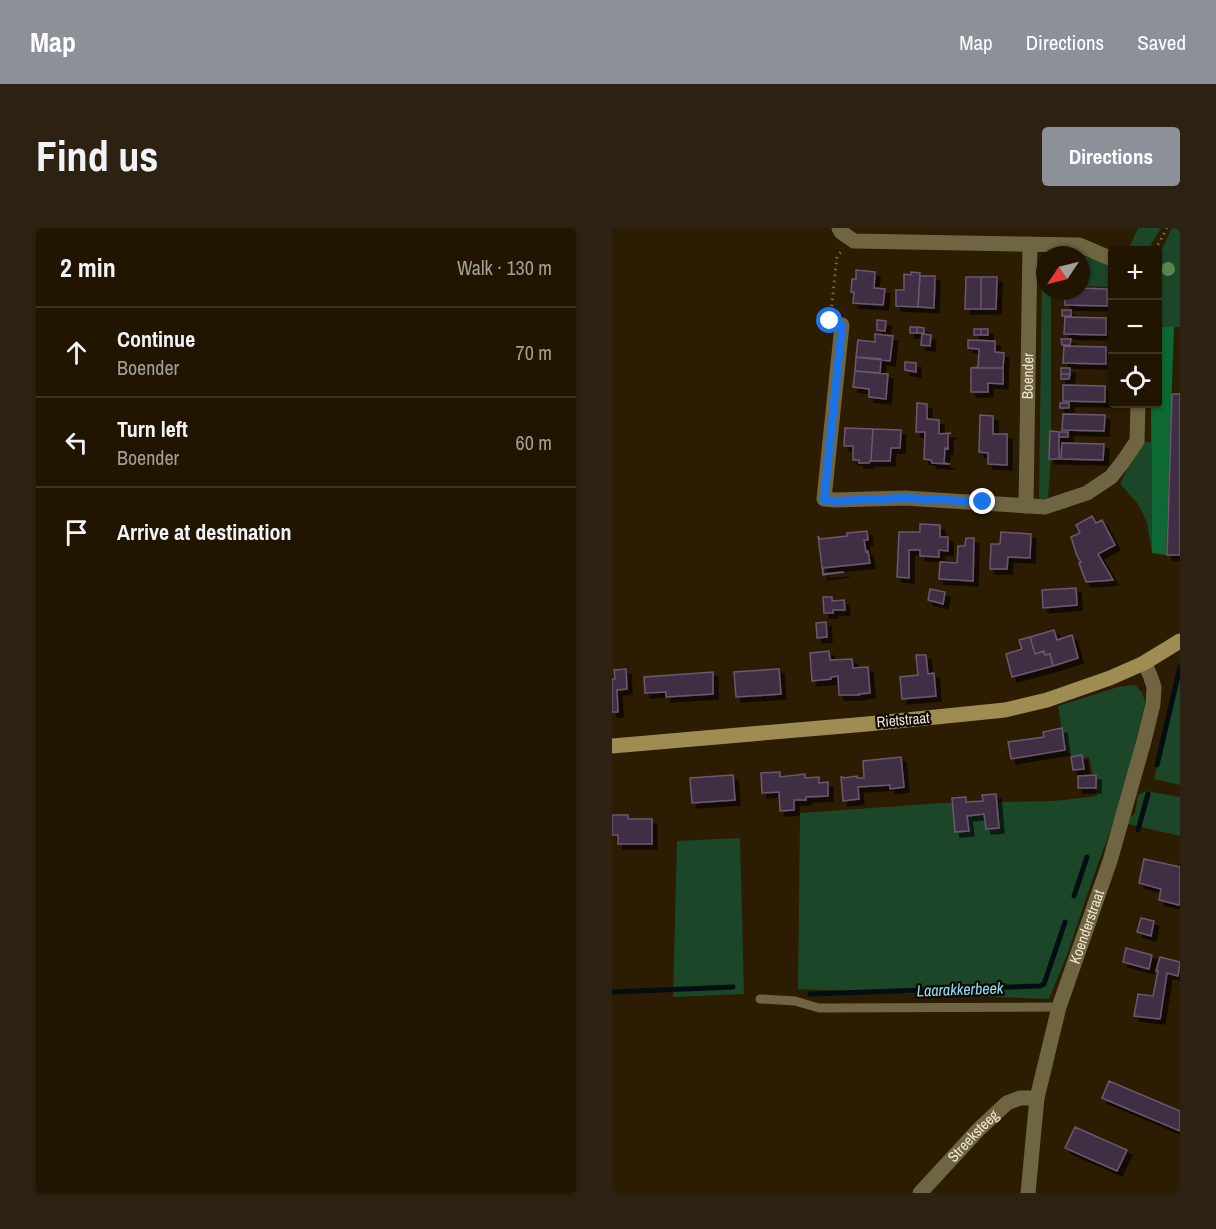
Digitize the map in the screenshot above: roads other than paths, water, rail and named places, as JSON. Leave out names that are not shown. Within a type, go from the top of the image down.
[{"type":"street","points":[[844,234],[1079,245],[1108,257]]},
{"type":"street","name":"Boender","points":[[1026,506],[1030,244]]},
{"type":"street","points":[[842,325],[824,500],[905,498],[1045,507],[1087,493],[1111,477],[1137,441],[1138,408]]},
{"type":"street","name":"Rietstraat","points":[[612,746],[1005,710],[1047,700],[1110,678],[1144,663],[1180,641]]},
{"type":"street","name":"Koenderstraat","points":[[1028,1193],[1037,1098],[1059,1007],[1110,861],[1153,704],[1154,687],[1144,663]]},
{"type":"street","name":"Streeksteeg","points":[[920,1193],[979,1129],[1007,1103],[1020,1098],[1037,1098]]},
{"type":"lane","points":[[760,999],[795,1001],[819,1008],[1059,1007]]},
{"type":"waterway","name":"Laarakkerbeek","points":[[1157,765],[1180,667]]},
{"type":"waterway","name":"Laarakkerbeek","points":[[1138,830],[1148,794]]},
{"type":"waterway","name":"Laarakkerbeek","points":[[1074,896],[1087,857]]},
{"type":"waterway","name":"Laarakkerbeek","points":[[810,994],[1040,986],[1044,984],[1065,922]]},
{"type":"waterway","name":"Laarakkerbeek","points":[[612,992],[733,987]]}]
